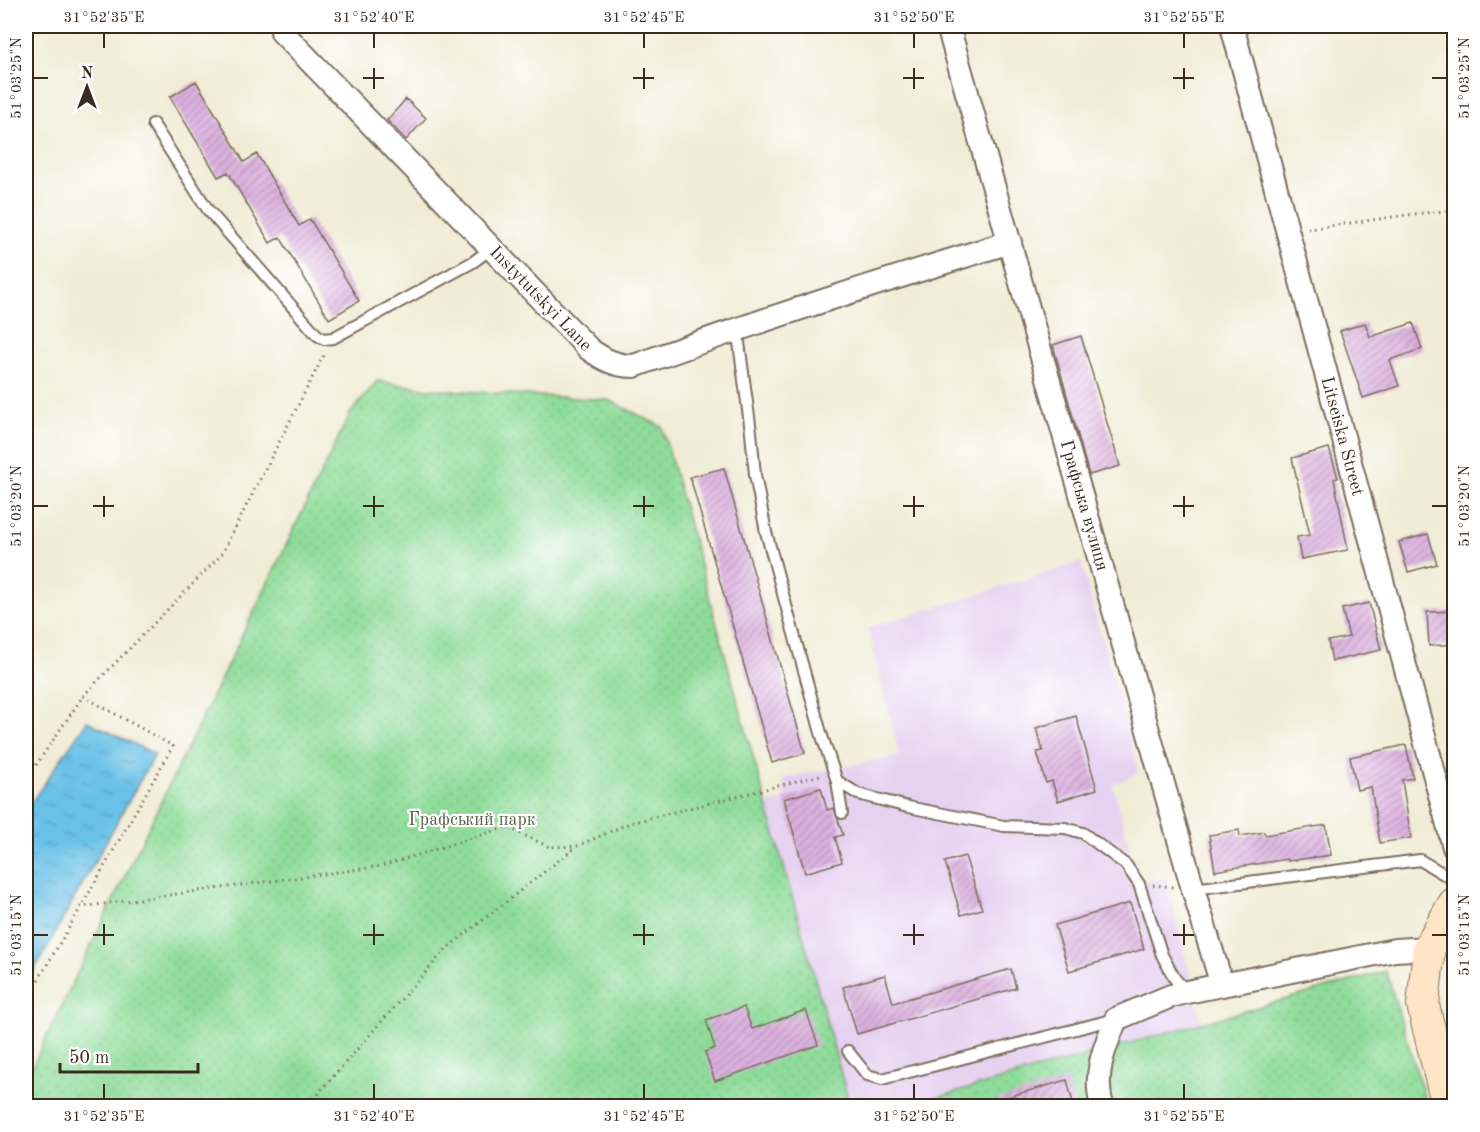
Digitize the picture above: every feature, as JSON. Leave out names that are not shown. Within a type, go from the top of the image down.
[{"type":"street","name":"Графська вулиця","points":[[948,26],[1192,888],[1222,985]]},
{"type":"street","name":"Litseiska Street","points":[[1232,26],[1455,847]]},
{"type":"street","name":"Instytutskyi Lane","points":[[282,32],[589,349],[604,360],[620,366],[634,366],[736,328],[1010,242]]},
{"type":"street","points":[[1448,1107],[1424,1005],[1429,948],[1455,904]]},
{"type":"street","points":[[1102,1107],[1097,1090],[1102,1056],[1116,1019],[1171,996],[1188,992],[1395,950],[1429,948]]},
{"type":"lane","points":[[153,124],[208,210],[317,336],[324,339],[333,338],[473,262],[492,248]]},
{"type":"lane","points":[[736,328],[751,432],[754,475],[766,532],[821,733],[836,776],[842,813]]},
{"type":"lane","points":[[836,776],[858,794],[908,807],[1004,826],[1065,828],[1083,833],[1126,865],[1139,884],[1162,956],[1175,979],[1188,992]]},
{"type":"lane","points":[[1192,888],[1420,860],[1455,880]]},
{"type":"lane","points":[[848,1051],[867,1075],[882,1079],[1116,1019]]},
{"type":"path","points":[[1287,232],[1455,210]]},
{"type":"path","points":[[26,780],[83,696],[221,555],[333,338]]},
{"type":"path","points":[[26,1001],[173,746],[83,696]]},
{"type":"path","points":[[314,1107],[320,1091],[446,949],[577,846],[630,824],[836,776]]},
{"type":"path","points":[[81,907],[382,866],[507,826],[549,848],[577,846]]},
{"type":"path","points":[[1139,884],[1192,888]]},
{"type":"shaded area","points":[[1081,562],[1139,772],[1113,785],[1139,883],[1166,878],[1202,1021],[1227,1106],[645,1106],[712,817],[784,800],[783,778],[899,756],[868,628]]},
{"type":"green space","name":"Графський парк","points":[[377,381],[429,389],[609,400],[662,427],[850,1106],[26,1106],[26,1079],[350,414]]},
{"type":"green space","points":[[1386,971],[1427,1106],[907,1106]]},
{"type":"water","points":[[87,721],[155,754],[26,985],[26,810]]},
{"type":"building","points":[[196,81],[244,162],[257,154],[299,226],[310,219],[359,301],[329,319],[280,237],[270,243],[228,172],[218,177],[170,97]]},
{"type":"building","points":[[406,99],[426,118],[406,140],[387,120]]},
{"type":"building","points":[[1365,323],[1370,337],[1413,323],[1422,349],[1390,360],[1399,386],[1363,398],[1340,331]]},
{"type":"building","points":[[1081,336],[1120,466],[1089,475],[1053,345]]},
{"type":"building","points":[[1329,448],[1338,478],[1334,479],[1348,550],[1301,559],[1297,537],[1310,535],[1292,458]]},
{"type":"building","points":[[724,468],[805,753],[772,763],[690,477]]},
{"type":"building","points":[[1428,534],[1437,564],[1408,572],[1399,542]]},
{"type":"building","points":[[1369,603],[1381,650],[1332,661],[1328,641],[1349,637],[1342,609]]},
{"type":"building","points":[[1455,611],[1455,644],[1429,646],[1427,612]]},
{"type":"building","points":[[1076,716],[1097,789],[1058,801],[1052,781],[1046,783],[1037,752],[1043,751],[1036,728]]},
{"type":"building","points":[[1406,745],[1413,778],[1402,780],[1411,838],[1380,843],[1371,787],[1357,790],[1350,757]]},
{"type":"building","points":[[821,788],[827,810],[834,808],[843,835],[835,837],[842,862],[805,873],[784,799]]},
{"type":"building","points":[[1326,825],[1331,855],[1288,861],[1287,859],[1215,871],[1209,835],[1239,830],[1240,836],[1264,832],[1265,835]]},
{"type":"building","points":[[965,856],[982,909],[961,915],[945,862]]},
{"type":"building","points":[[1130,903],[1144,949],[1069,971],[1055,925]]},
{"type":"building","points":[[1011,969],[1016,988],[857,1034],[843,987],[885,975],[893,1003]]},
{"type":"building","points":[[744,1007],[752,1029],[806,1010],[818,1045],[715,1081],[705,1052],[715,1048],[706,1020]]},
{"type":"building","points":[[1067,1080],[1074,1107],[990,1107],[990,1102]]}]
